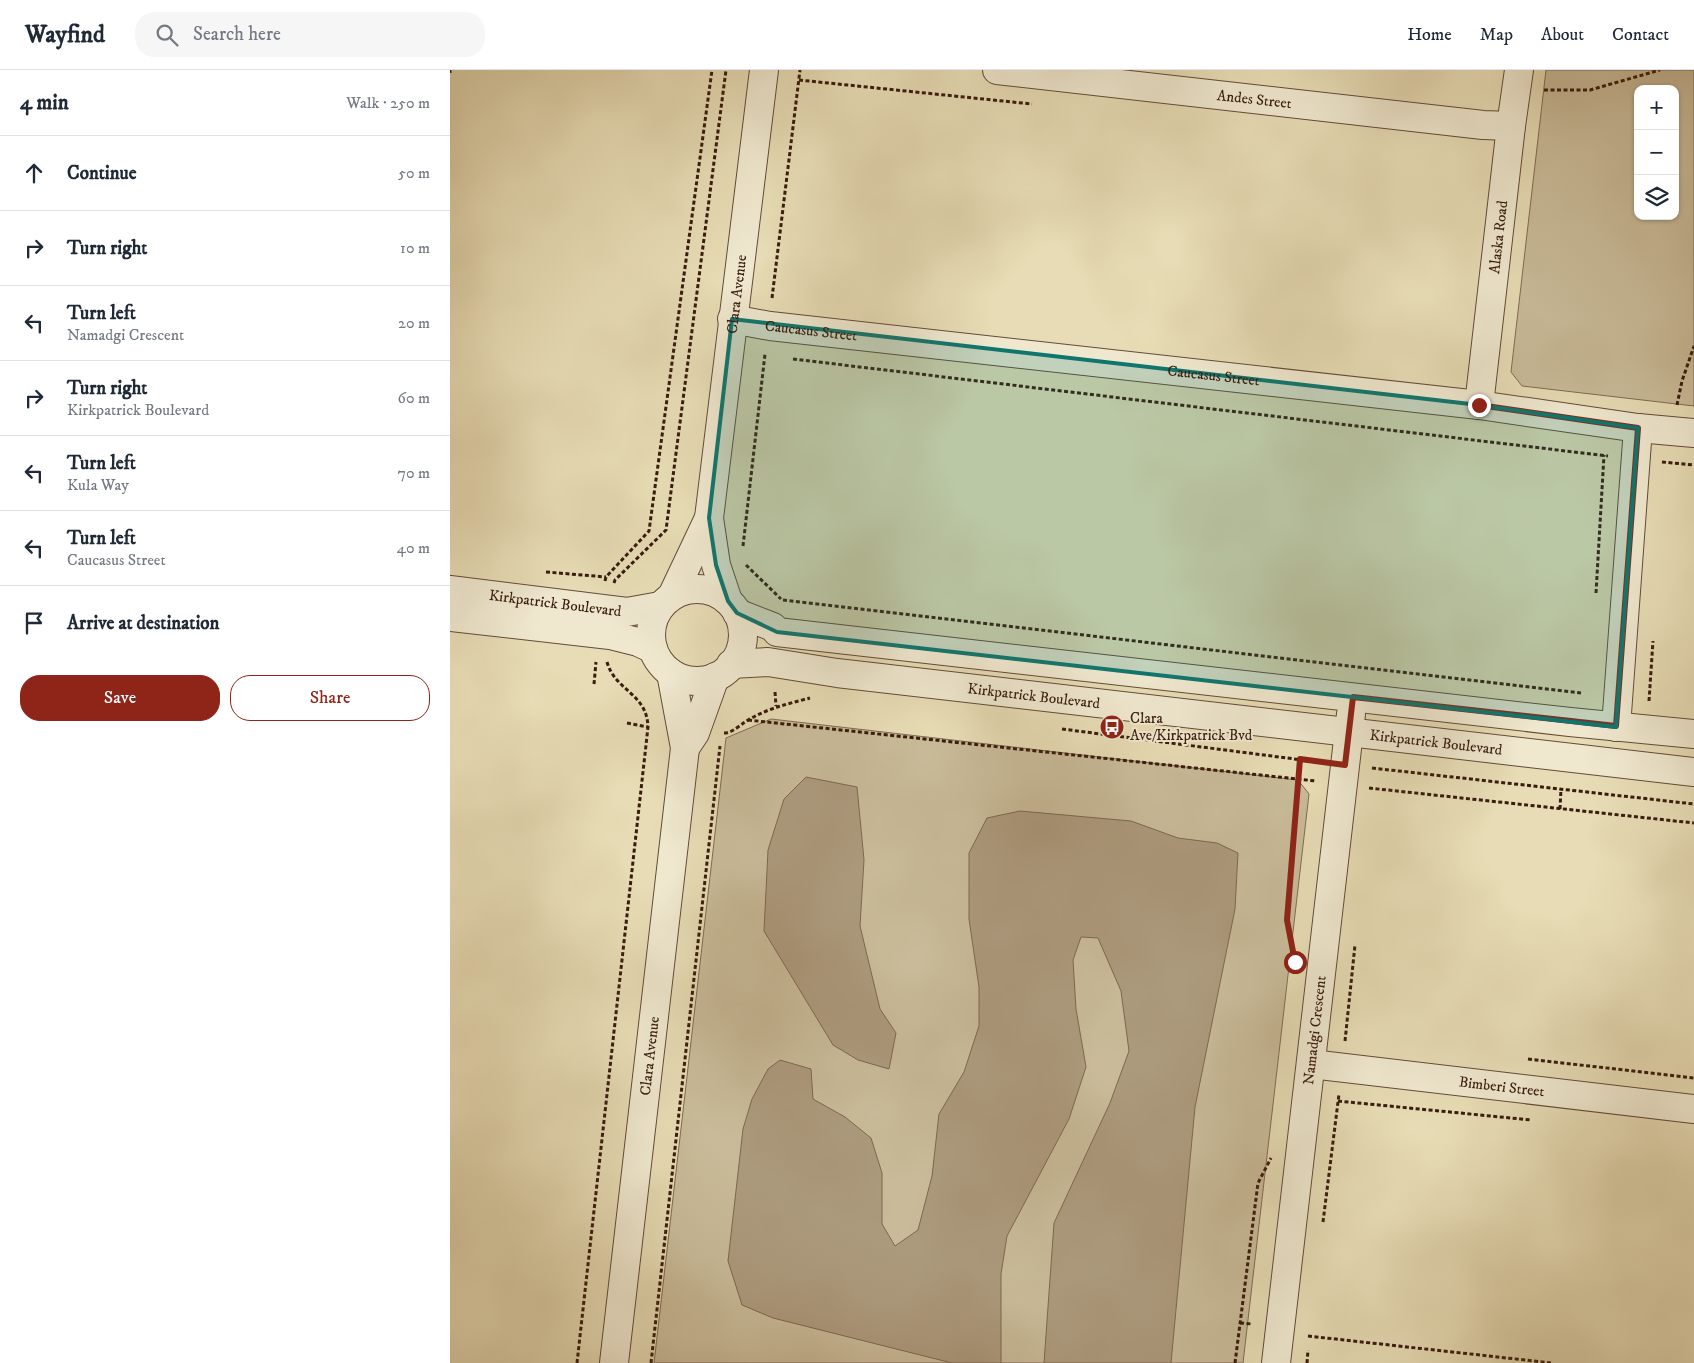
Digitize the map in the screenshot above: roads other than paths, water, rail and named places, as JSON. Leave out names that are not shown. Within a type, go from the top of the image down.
[{"type":"street","name":"Clara Avenue","points":[[733,607],[716,565],[709,518],[764,70]]},
{"type":"street","name":"Andes Street","points":[[997,70],[1483,125],[1511,126]]},
{"type":"street","name":"Alaska Road","points":[[1479,405],[1518,80]]},
{"type":"street","name":"Caucasus Street","points":[[732,319],[770,326],[1479,405],[1638,428],[1684,432]]},
{"type":"street","points":[[1616,726],[1638,428]]},
{"type":"street","name":"Clara Avenue","points":[[666,601],[709,518]]},
{"type":"street","points":[[733,607],[742,628],[742,643],[737,657],[723,671],[700,680],[685,679],[671,673],[660,663],[653,649],[650,634],[653,620],[666,601],[685,590],[700,589],[715,592],[733,607],[773,627],[777,632],[1694,734]]},
{"type":"street","name":"Kirkpatrick Boulevard","points":[[450,590],[606,622],[653,649]]},
{"type":"street","name":"Kirkpatrick Boulevard","points":[[450,617],[606,622],[627,612],[666,601]]},
{"type":"street","name":"Kirkpatrick Boulevard","points":[[723,671],[768,662],[774,665],[800,666],[838,673],[1694,772]]},
{"type":"street","name":"Clara Avenue","points":[[685,748],[695,733],[723,671]]},
{"type":"street","name":"Clara Avenue","points":[[614,1363],[685,748],[671,673]]},
{"type":"street","name":"Namadgi Crescent","points":[[1279,1363],[1353,697]]},
{"type":"street","name":"Bimberi Street","points":[[1311,1064],[1694,1109]]},
{"type":"place","name":"Clara Ave/Kirkpatrick Bvd","points":[[1112,727]]}]
